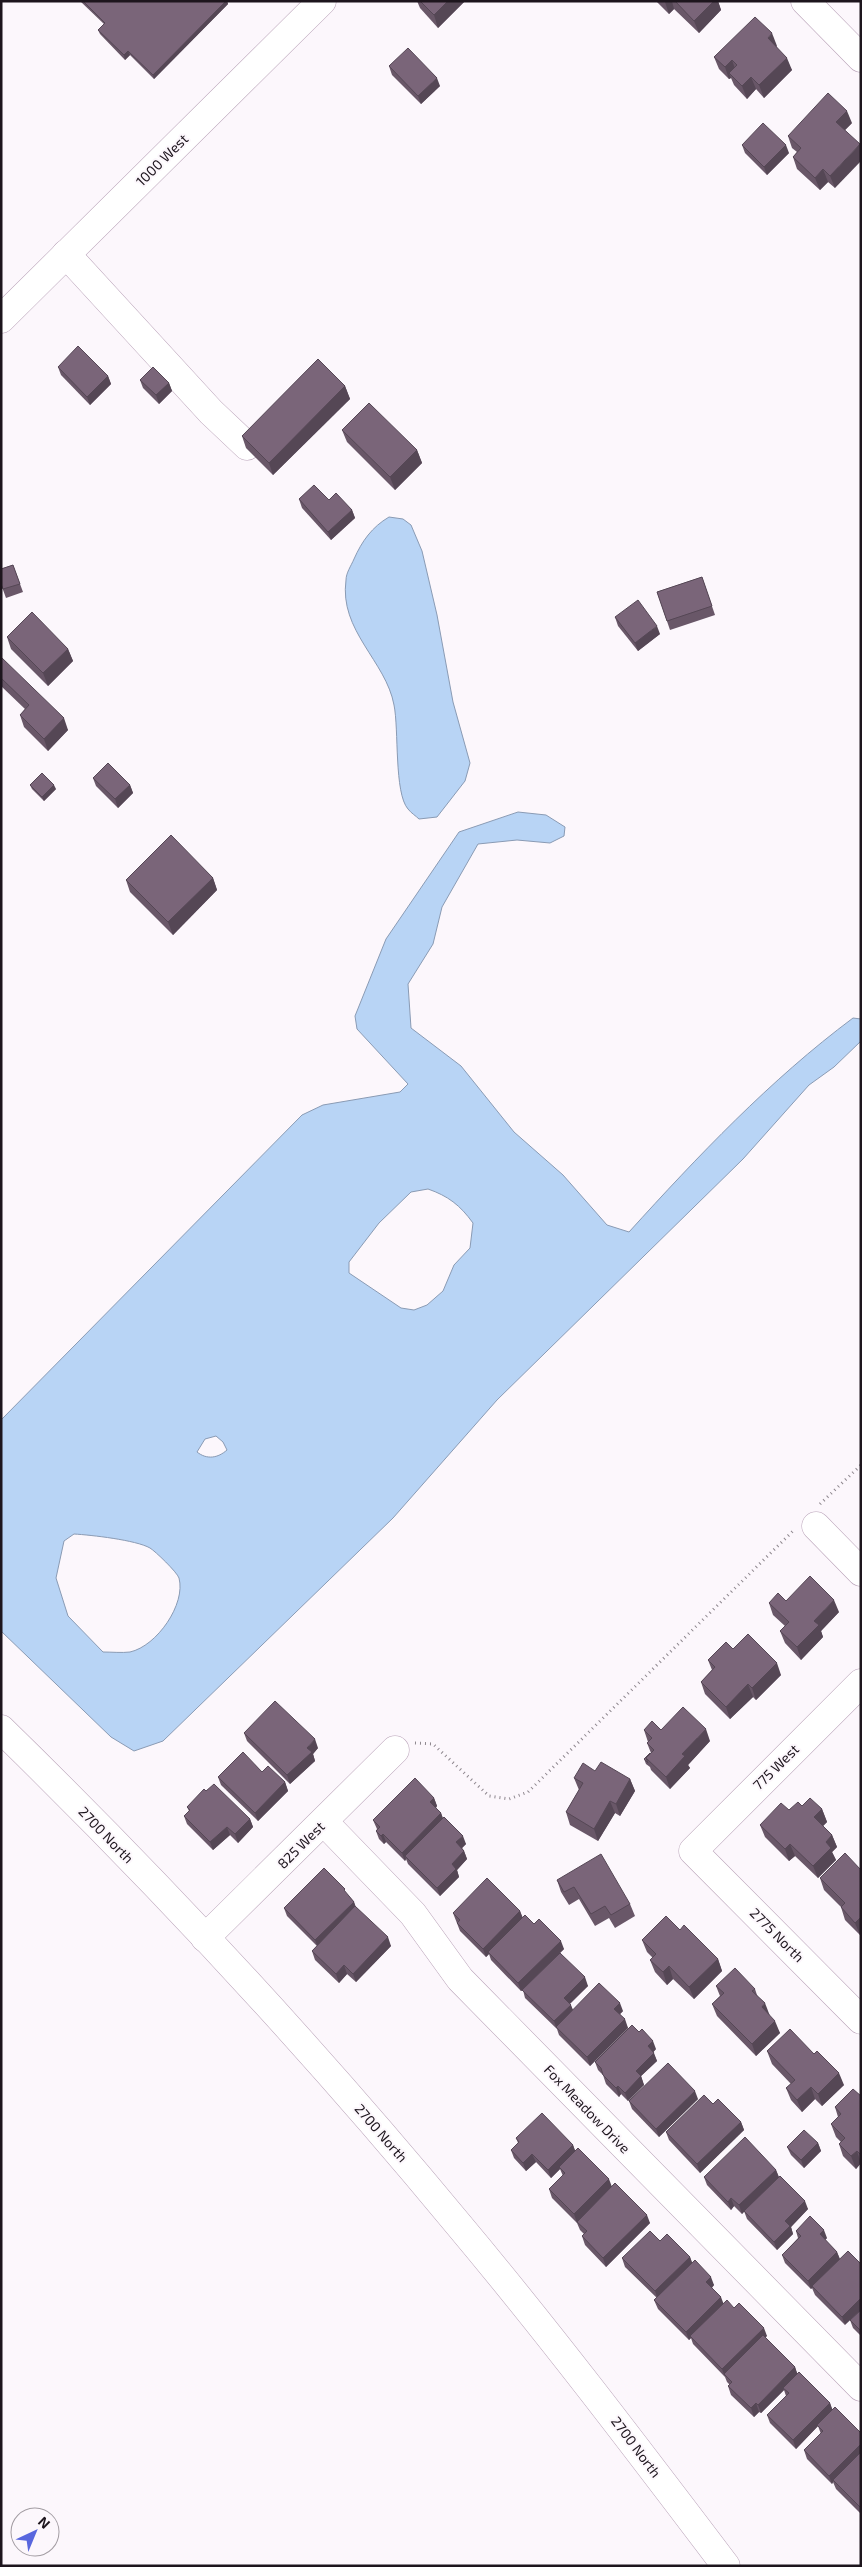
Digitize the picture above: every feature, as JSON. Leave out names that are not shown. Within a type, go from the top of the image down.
[{"type":"street","name":"1000 West","points":[[1,319],[322,1]]},
{"type":"street","points":[[805,1],[861,58]]},
{"type":"street","points":[[66,254],[211,412],[246,446]]},
{"type":"street","points":[[811,1519],[861,1572]]},
{"type":"street","name":"775 West","points":[[692,1851],[861,1684]]},
{"type":"street","name":"2700 North","points":[[1,1729],[206,1938],[298,2039],[458,2223],[604,2405],[726,2566]]},
{"type":"street","name":"825 West","points":[[206,1938],[395,1750]]},
{"type":"street","name":"Fox Meadow Drive","points":[[324,1822],[413,1914],[460,1979],[861,2387]]},
{"type":"street","name":"2775 North","points":[[692,1851],[861,2020]]},
{"type":"path","points":[[395,1750],[408,1743],[433,1744],[489,1796],[509,1799],[528,1792],[811,1519],[861,1464]]},
{"type":"water","points":[[389,517],[403,519],[411,525],[422,551],[437,615],[453,702],[470,763],[465,781],[437,817],[419,819],[409,810],[404,801],[399,775],[394,705],[382,674],[364,645],[349,615],[346,598],[347,575],[357,552],[373,530]]},
{"type":"water","points":[[518,812],[546,815],[565,827],[564,836],[550,843],[517,840],[478,844],[442,907],[433,944],[408,984],[411,1028],[461,1066],[514,1132],[563,1175],[607,1225],[629,1232],[681,1175],[764,1093],[822,1042],[853,1018],[861,1019],[861,1041],[834,1067],[809,1085],[743,1159],[497,1400],[393,1518],[163,1741],[134,1751],[111,1737],[1,1631],[1,1420],[302,1115],[323,1105],[400,1092],[408,1084],[357,1029],[355,1016],[386,939],[459,832]],"holes":[[[428,1189],[453,1202],[473,1223],[470,1248],[454,1265],[443,1291],[427,1305],[414,1310],[401,1308],[349,1273],[349,1262],[379,1223],[411,1192]],[[216,1436],[223,1442],[227,1450],[220,1455],[212,1457],[201,1455],[197,1452],[205,1439]],[[74,1534],[124,1540],[143,1545],[161,1557],[174,1571],[179,1578],[178,1600],[167,1622],[150,1642],[130,1652],[103,1652],[68,1616],[56,1578],[64,1541]]]},
{"type":"building","points":[[83,1],[226,1],[153,75],[128,51],[124,55],[98,30],[105,23]]},
{"type":"building","points":[[420,1],[448,1],[434,15]]},
{"type":"building","points":[[675,1],[714,1],[694,21]]},
{"type":"building","points":[[755,17],[772,33],[768,38],[787,58],[759,85],[751,77],[742,86],[729,73],[737,65],[732,60],[725,67],[714,57]]},
{"type":"building","points":[[408,48],[437,78],[418,96],[389,66]]},
{"type":"building","points":[[828,93],[847,111],[836,122],[860,144],[830,176],[823,169],[815,178],[793,157],[801,148],[788,136]]},
{"type":"building","points":[[763,123],[786,145],[764,167],[742,145]]},
{"type":"building","points":[[78,346],[108,376],[87,397],[58,367]]},
{"type":"building","points":[[318,359],[345,386],[269,463],[242,436]]},
{"type":"building","points":[[153,367],[169,383],[156,395],[140,380]]},
{"type":"building","points":[[369,403],[417,450],[390,477],[342,430]]},
{"type":"building","points":[[314,485],[329,500],[336,493],[352,510],[328,532],[299,499]]},
{"type":"building","points":[[13,565],[20,584],[3,589],[1,569]]},
{"type":"building","points":[[702,577],[712,606],[667,621],[657,592]]},
{"type":"building","points":[[638,600],[657,626],[635,643],[615,617]]},
{"type":"building","points":[[32,612],[68,649],[43,673],[7,637]]},
{"type":"building","points":[[1,657],[64,718],[44,739],[20,715],[29,705],[1,678]]},
{"type":"building","points":[[108,763],[130,785],[115,799],[93,778]]},
{"type":"building","points":[[42,773],[54,785],[42,797],[30,785]]},
{"type":"building","points":[[171,835],[213,878],[168,922],[126,880]]},
{"type":"building","points":[[810,1576],[834,1600],[814,1621],[819,1625],[797,1647],[780,1631],[789,1622],[769,1603],[778,1593],[786,1601]]},
{"type":"building","points":[[748,1634],[777,1663],[752,1688],[748,1684],[726,1707],[701,1682],[715,1667],[708,1660],[726,1642],[733,1649]]},
{"type":"building","points":[[275,1701],[315,1739],[307,1748],[312,1752],[287,1775],[244,1733]]},
{"type":"building","points":[[683,1707],[706,1729],[682,1754],[685,1756],[666,1777],[646,1758],[654,1750],[647,1743],[652,1738],[644,1730],[652,1721],[661,1730]]},
{"type":"building","points":[[243,1752],[262,1772],[268,1766],[285,1782],[255,1813],[218,1777]]},
{"type":"building","points":[[601,1762],[630,1779],[616,1804],[610,1801],[594,1829],[566,1812],[583,1783],[574,1778],[583,1763],[595,1771]]},
{"type":"building","points":[[415,1778],[434,1798],[430,1802],[441,1813],[402,1853],[383,1834],[381,1836],[376,1831],[380,1827],[373,1820]]},
{"type":"building","points":[[214,1784],[250,1819],[235,1834],[227,1827],[210,1842],[184,1816],[190,1810],[187,1807],[204,1789],[206,1791]]},
{"type":"building","points":[[810,1798],[822,1809],[814,1817],[832,1835],[826,1842],[831,1848],[813,1866],[790,1844],[785,1849],[760,1825],[781,1803],[789,1810],[798,1802],[802,1806]]},
{"type":"building","points":[[444,1817],[463,1836],[456,1842],[464,1851],[452,1864],[456,1869],[437,1888],[405,1856]]},
{"type":"building","points":[[845,1853],[861,1870],[861,1917],[855,1923],[841,1907],[845,1903],[820,1878]]},
{"type":"building","points":[[601,1854],[630,1904],[611,1915],[605,1906],[591,1914],[574,1887],[564,1892],[557,1880]]},
{"type":"building","points":[[324,1868],[345,1889],[354,1902],[315,1940],[284,1908]]},
{"type":"building","points":[[487,1878],[520,1911],[483,1949],[457,1923],[460,1920],[453,1913]]},
{"type":"building","points":[[355,1906],[388,1937],[353,1974],[344,1965],[336,1974],[312,1951]]},
{"type":"building","points":[[525,1915],[534,1924],[539,1919],[561,1941],[518,1983],[488,1952]]},
{"type":"building","points":[[666,1916],[680,1930],[684,1925],[718,1959],[689,1987],[669,1966],[663,1972],[650,1960],[656,1954],[642,1940]]},
{"type":"building","points":[[560,1953],[585,1977],[564,1998],[571,2005],[554,2021],[522,1990]]},
{"type":"building","points":[[735,1968],[755,1989],[752,1991],[765,2003],[762,2007],[775,2021],[752,2044],[712,2004],[724,1993],[716,1986]]},
{"type":"building","points":[[599,1983],[620,2003],[614,2009],[625,2019],[587,2057],[556,2027]]},
{"type":"building","points":[[632,2025],[639,2032],[642,2029],[653,2041],[648,2046],[654,2053],[636,2071],[641,2076],[625,2093],[618,2086],[616,2088],[603,2075],[601,2068],[595,2062]]},
{"type":"building","points":[[790,2029],[814,2054],[817,2051],[839,2073],[818,2094],[811,2087],[797,2100],[786,2088],[795,2080],[767,2051]]},
{"type":"building","points":[[668,2063],[695,2091],[656,2129],[629,2101]]},
{"type":"building","points":[[853,2089],[861,2096],[861,2155],[857,2151],[851,2156],[839,2144],[845,2138],[831,2124],[841,2114],[835,2107]]},
{"type":"building","points":[[704,2095],[713,2104],[718,2099],[741,2122],[697,2164],[666,2132]]},
{"type":"building","points":[[542,2113],[573,2145],[548,2170],[532,2154],[523,2163],[511,2150],[519,2142],[516,2138]]},
{"type":"building","points":[[804,2130],[818,2143],[801,2160],[787,2147]]},
{"type":"building","points":[[745,2137],[776,2170],[739,2205],[731,2198],[728,2202],[704,2177]]},
{"type":"building","points":[[578,2148],[609,2179],[574,2214],[549,2189],[565,2173],[559,2167]]},
{"type":"building","points":[[780,2176],[805,2201],[785,2221],[790,2226],[774,2242],[744,2211]]},
{"type":"building","points":[[615,2183],[647,2215],[603,2258],[582,2236],[587,2231],[577,2222]]},
{"type":"building","points":[[810,2216],[824,2230],[820,2234],[837,2252],[808,2281],[782,2255],[801,2236],[796,2231]]},
{"type":"building","points":[[650,2231],[660,2241],[667,2234],[690,2257],[655,2291],[622,2258]]},
{"type":"building","points":[[848,2251],[861,2264],[861,2298],[842,2317],[812,2286]]},
{"type":"building","points":[[695,2260],[711,2277],[706,2282],[721,2297],[686,2332],[654,2300]]},
{"type":"building","points":[[727,2300],[734,2308],[739,2303],[764,2328],[722,2369],[690,2336]]},
{"type":"building","points":[[861,2310],[861,2331],[850,2320]]},
{"type":"building","points":[[763,2335],[795,2367],[758,2405],[756,2403],[751,2408],[728,2386],[732,2382],[724,2374]]},
{"type":"building","points":[[799,2372],[830,2403],[793,2440],[767,2415],[789,2393],[783,2388]]},
{"type":"building","points":[[835,2407],[861,2433],[861,2444],[829,2476],[804,2450],[823,2431],[817,2425]]},
{"type":"building","points":[[861,2452],[861,2508],[833,2480]]}]
